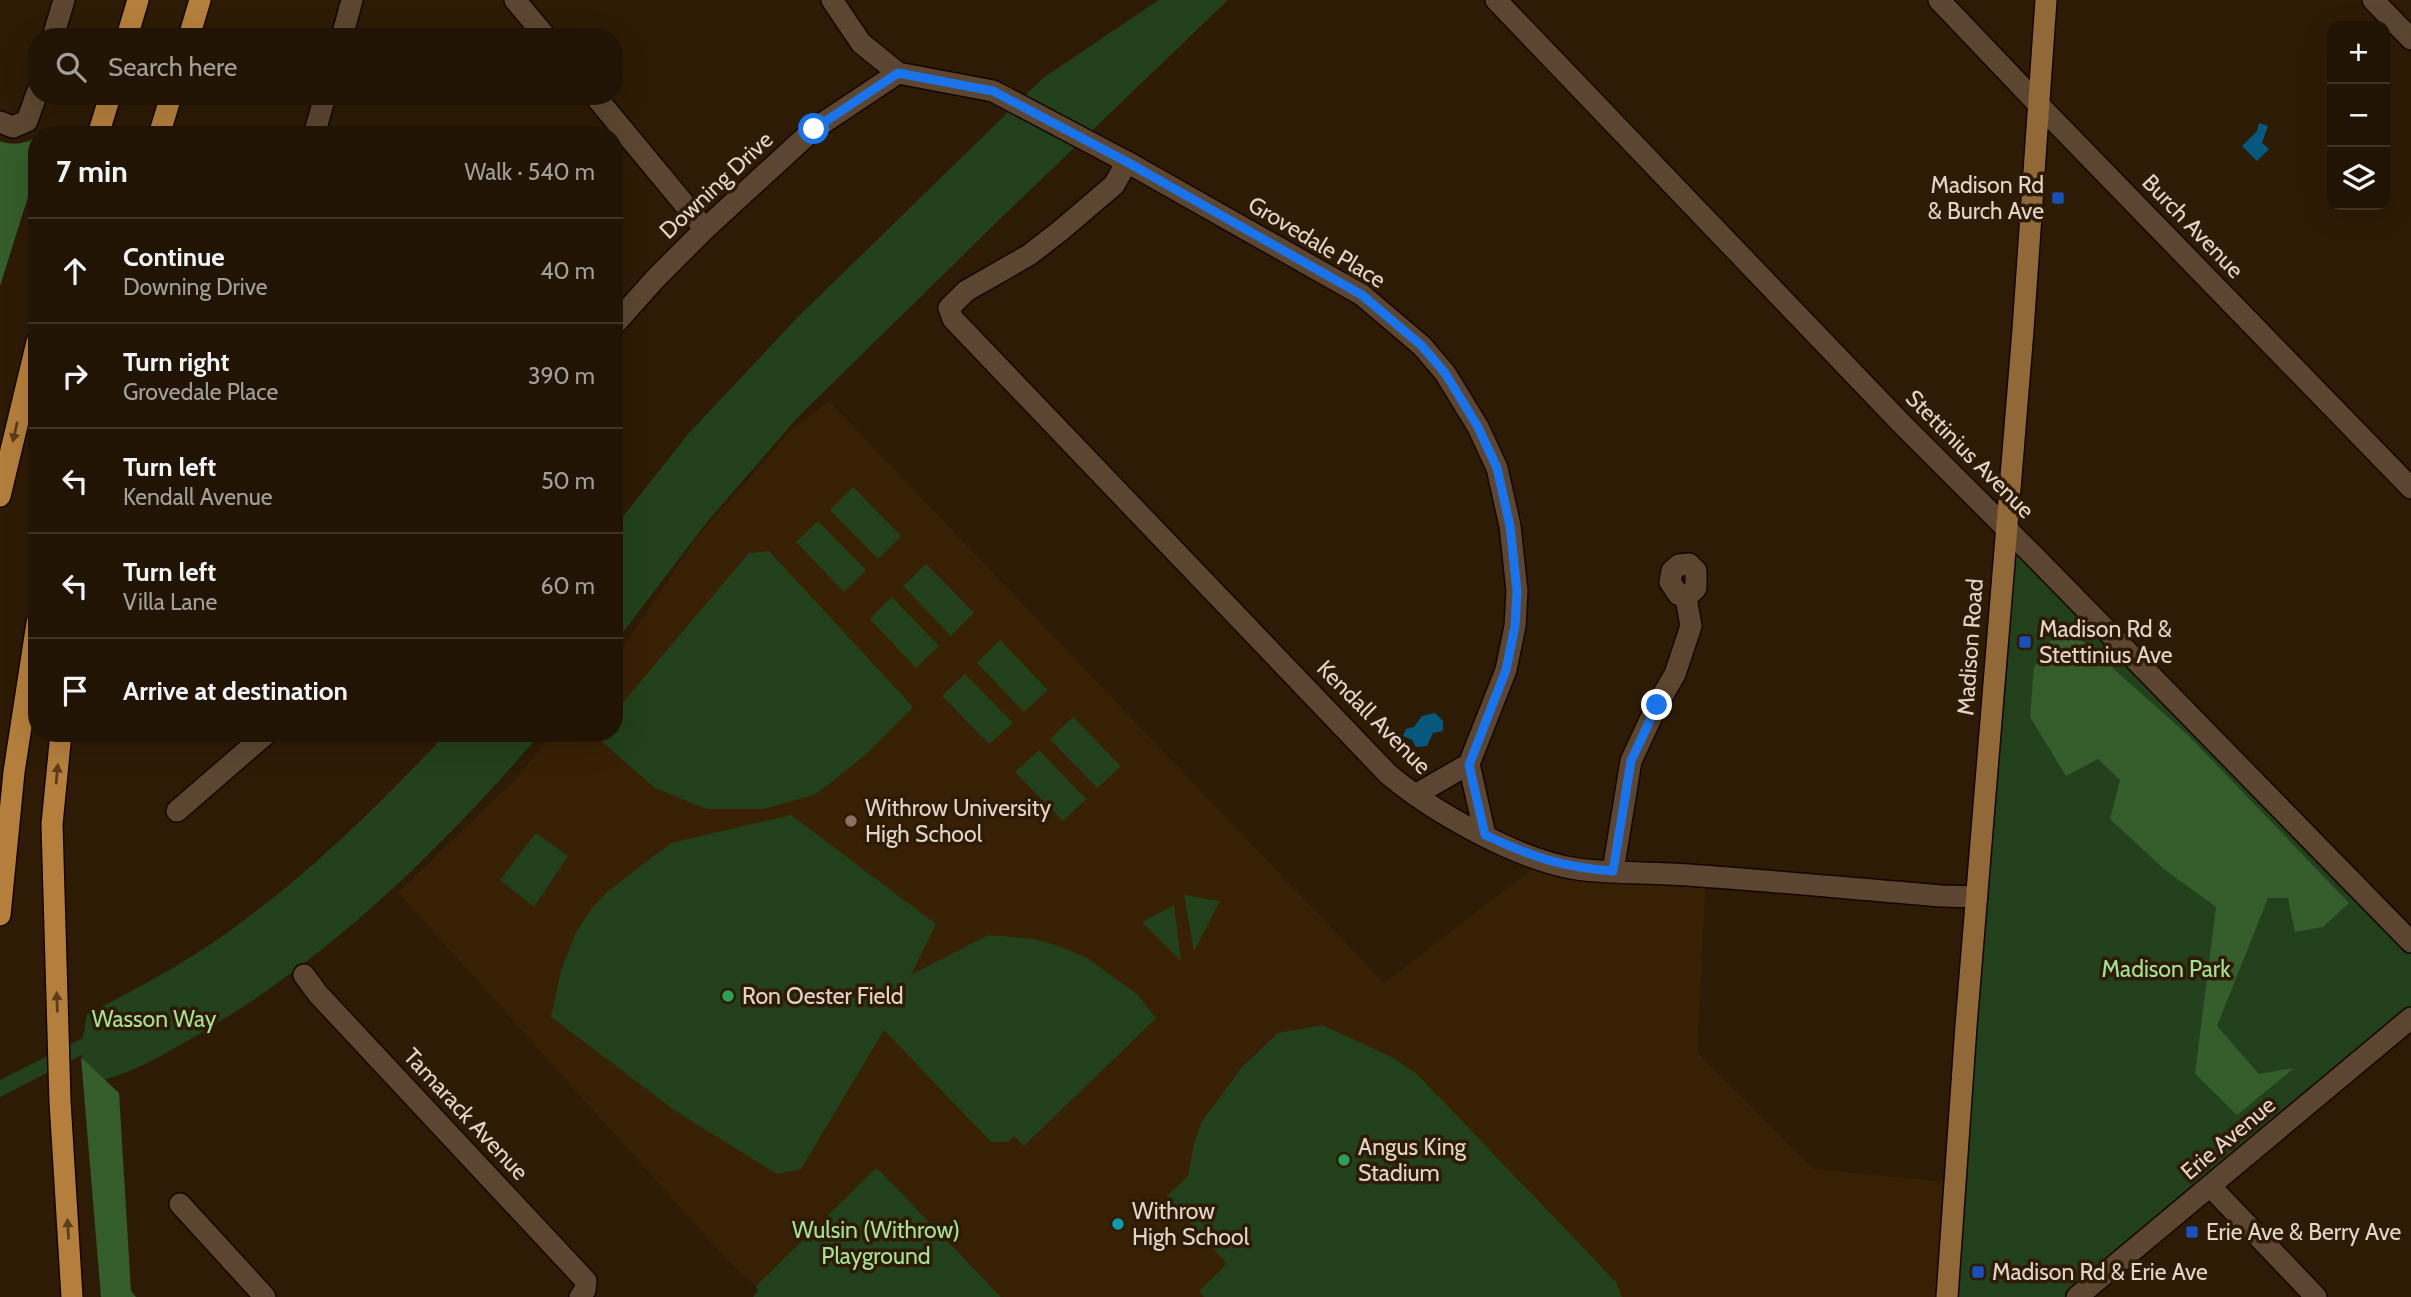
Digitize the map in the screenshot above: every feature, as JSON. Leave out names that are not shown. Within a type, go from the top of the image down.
[{"type":"highway","points":[[130,28],[138,0]]},
{"type":"highway","points":[[191,28],[200,0]]},
{"type":"highway","points":[[101,126],[107,105]]},
{"type":"highway","points":[[162,126],[168,105]]},
{"type":"highway","points":[[0,496],[28,379]]},
{"type":"highway","points":[[0,915],[14,772],[28,681]]},
{"type":"highway","points":[[60,742],[52,824],[60,1101],[72,1297]]},
{"type":"main road","name":"Madison Road","points":[[1947,1297],[2023,330],[2046,0]]},
{"type":"street","points":[[56,28],[64,0]]},
{"type":"street","points":[[344,28],[352,0]]},
{"type":"street","points":[[515,0],[538,28]]},
{"type":"street","name":"Grovedale Place","points":[[832,0],[861,43],[898,73],[993,91],[1127,162],[1362,295],[1422,346],[1454,386],[1478,427],[1499,477],[1510,526],[1517,591],[1515,626],[1506,670],[1469,765]]},
{"type":"street","name":"Stettinius Avenue","points":[[1496,0],[1710,226],[2411,942]]},
{"type":"street","name":"Burch Avenue","points":[[1940,0],[2411,488]]},
{"type":"street","points":[[2373,0],[2411,39]]},
{"type":"street","name":"Downing Drive","points":[[623,315],[705,229],[814,129],[898,73]]},
{"type":"street","points":[[0,122],[13,127],[21,126],[27,121],[34,105]]},
{"type":"street","points":[[317,126],[322,105]]},
{"type":"street","points":[[602,105],[620,126]]},
{"type":"street","points":[[623,130],[705,229]]},
{"type":"street","name":"Kendall Avenue","points":[[1127,162],[1114,185],[1060,231],[1028,255],[958,297],[949,308],[953,319],[1388,774],[1455,820],[1544,860],[1576,869],[1977,897]]},
{"type":"street","points":[[1613,871],[1631,761],[1675,674],[1691,626],[1686,598]]},
{"type":"street","points":[[177,811],[257,742]]},
{"type":"street","points":[[1415,795],[1469,765],[1485,835]]},
{"type":"street","name":"Tamarack Avenue","points":[[304,975],[331,1008],[566,1258],[586,1281],[582,1294]]},
{"type":"street","name":"Erie Avenue","points":[[2077,1297],[2411,1018]]},
{"type":"street","points":[[2211,1187],[2316,1297]]},
{"type":"street","points":[[180,1204],[265,1297]]},
{"type":"shaded area","name":"Withrow University High School","points":[[829,401],[1384,983],[1544,860],[1706,876],[1697,1052],[1813,1169],[1955,1183],[1947,1297],[1001,1297],[876,1168],[756,1286],[729,1262],[398,892],[513,782],[546,742],[623,742],[623,648],[697,537],[791,431]]},
{"type":"green space","points":[[1159,0],[1228,0],[798,417],[707,522],[623,632],[623,517],[689,433],[798,317],[1043,78]]},
{"type":"green space","points":[[0,141],[28,141],[28,197],[0,286]]},
{"type":"green space","points":[[853,487],[901,536],[878,559],[830,510]]},
{"type":"green space","points":[[818,521],[866,570],[844,592],[796,542]]},
{"type":"green space","name":"Madison Park","points":[[2006,529],[2411,942],[2411,1018],[2077,1297],[1947,1297]]},
{"type":"green space","points":[[769,551],[913,707],[864,756],[816,794],[764,809],[706,809],[655,788],[602,742],[623,742],[623,702],[749,553]]},
{"type":"green space","points":[[926,564],[974,613],[951,636],[903,586]]},
{"type":"green space","points":[[892,597],[939,646],[916,668],[870,619]]},
{"type":"green space","points":[[2062,623],[2189,736],[2349,903],[2323,927],[2295,932],[2288,898],[2268,898],[2217,1026],[2259,1074],[2294,1068],[2237,1115],[2195,1074],[2216,907],[2165,870],[2110,819],[2120,780],[2098,759],[2066,776],[2030,717],[2034,667]]},
{"type":"green space","points":[[1000,640],[1048,690],[1024,712],[977,663]]},
{"type":"green space","points":[[965,674],[1013,723],[989,744],[942,696]]},
{"type":"green space","points":[[1073,717],[1121,766],[1097,788],[1050,739]]},
{"type":"green space","name":"Wasson Way","points":[[438,742],[533,742],[466,817],[384,896],[342,933],[252,1001],[178,1046],[126,1072],[99,1081],[83,1061],[82,1055],[0,1097],[0,1080],[83,1038],[87,1014],[190,958],[228,932],[300,876]]},
{"type":"green space","points":[[1039,750],[1086,799],[1063,821],[1015,772]]},
{"type":"green space","name":"Ron Oester Field","points":[[791,815],[936,924],[911,975],[988,935],[1034,939],[1087,958],[1137,994],[1156,1018],[1024,1146],[1014,1136],[1007,1142],[991,1142],[884,1030],[801,1169],[777,1174],[677,1112],[551,1017],[561,971],[576,932],[607,892],[671,843]]},
{"type":"green space","points":[[536,833],[568,856],[534,907],[500,880]]},
{"type":"green space","points":[[1184,895],[1220,901],[1194,951]]},
{"type":"green space","points":[[1174,905],[1181,961],[1142,922]]},
{"type":"green space","name":"Angus King Stadium","points":[[1322,1025],[1394,1058],[1418,1075],[1616,1282],[1622,1297],[1204,1297],[1199,1291],[1227,1264],[1166,1197],[1188,1176],[1201,1123],[1242,1067],[1278,1033]]},
{"type":"green space","points":[[81,1057],[119,1093],[131,1291],[136,1297],[101,1297]]},
{"type":"green space","name":"Wulsin (Withrow) Playground","points":[[876,1168],[1001,1297],[753,1297],[758,1291],[756,1286]]},
{"type":"water","points":[[2259,123],[2268,126],[2262,143],[2269,149],[2257,161],[2242,146],[2257,131]]},
{"type":"water","points":[[1435,713],[1443,721],[1443,731],[1433,733],[1427,746],[1416,747],[1412,740],[1403,736],[1406,729],[1414,727],[1422,716]]},
{"type":"place","name":"Madison Rd & Burch Ave","points":[[2058,198]]},
{"type":"place","name":"Madison Rd & Stettinius Ave","points":[[2025,642]]},
{"type":"place","name":"Withrow University High School","points":[[851,821]]},
{"type":"place","name":"Ron Oester Field","points":[[728,996]]},
{"type":"place","name":"Angus King Stadium","points":[[1344,1160]]},
{"type":"place","name":"Withrow High School","points":[[1118,1224]]},
{"type":"place","name":"Erie Ave & Berry Ave","points":[[2192,1232]]},
{"type":"place","name":"Madison Rd & Erie Ave","points":[[1978,1272]]},
{"type":"route","points":[[814,129],[898,73],[993,91],[1127,162],[1362,295],[1422,346],[1454,386],[1478,427],[1497,468],[1510,526],[1517,591],[1515,626],[1506,670],[1469,765],[1485,835],[1544,860],[1576,869],[1613,871],[1631,761],[1657,705]]}]
